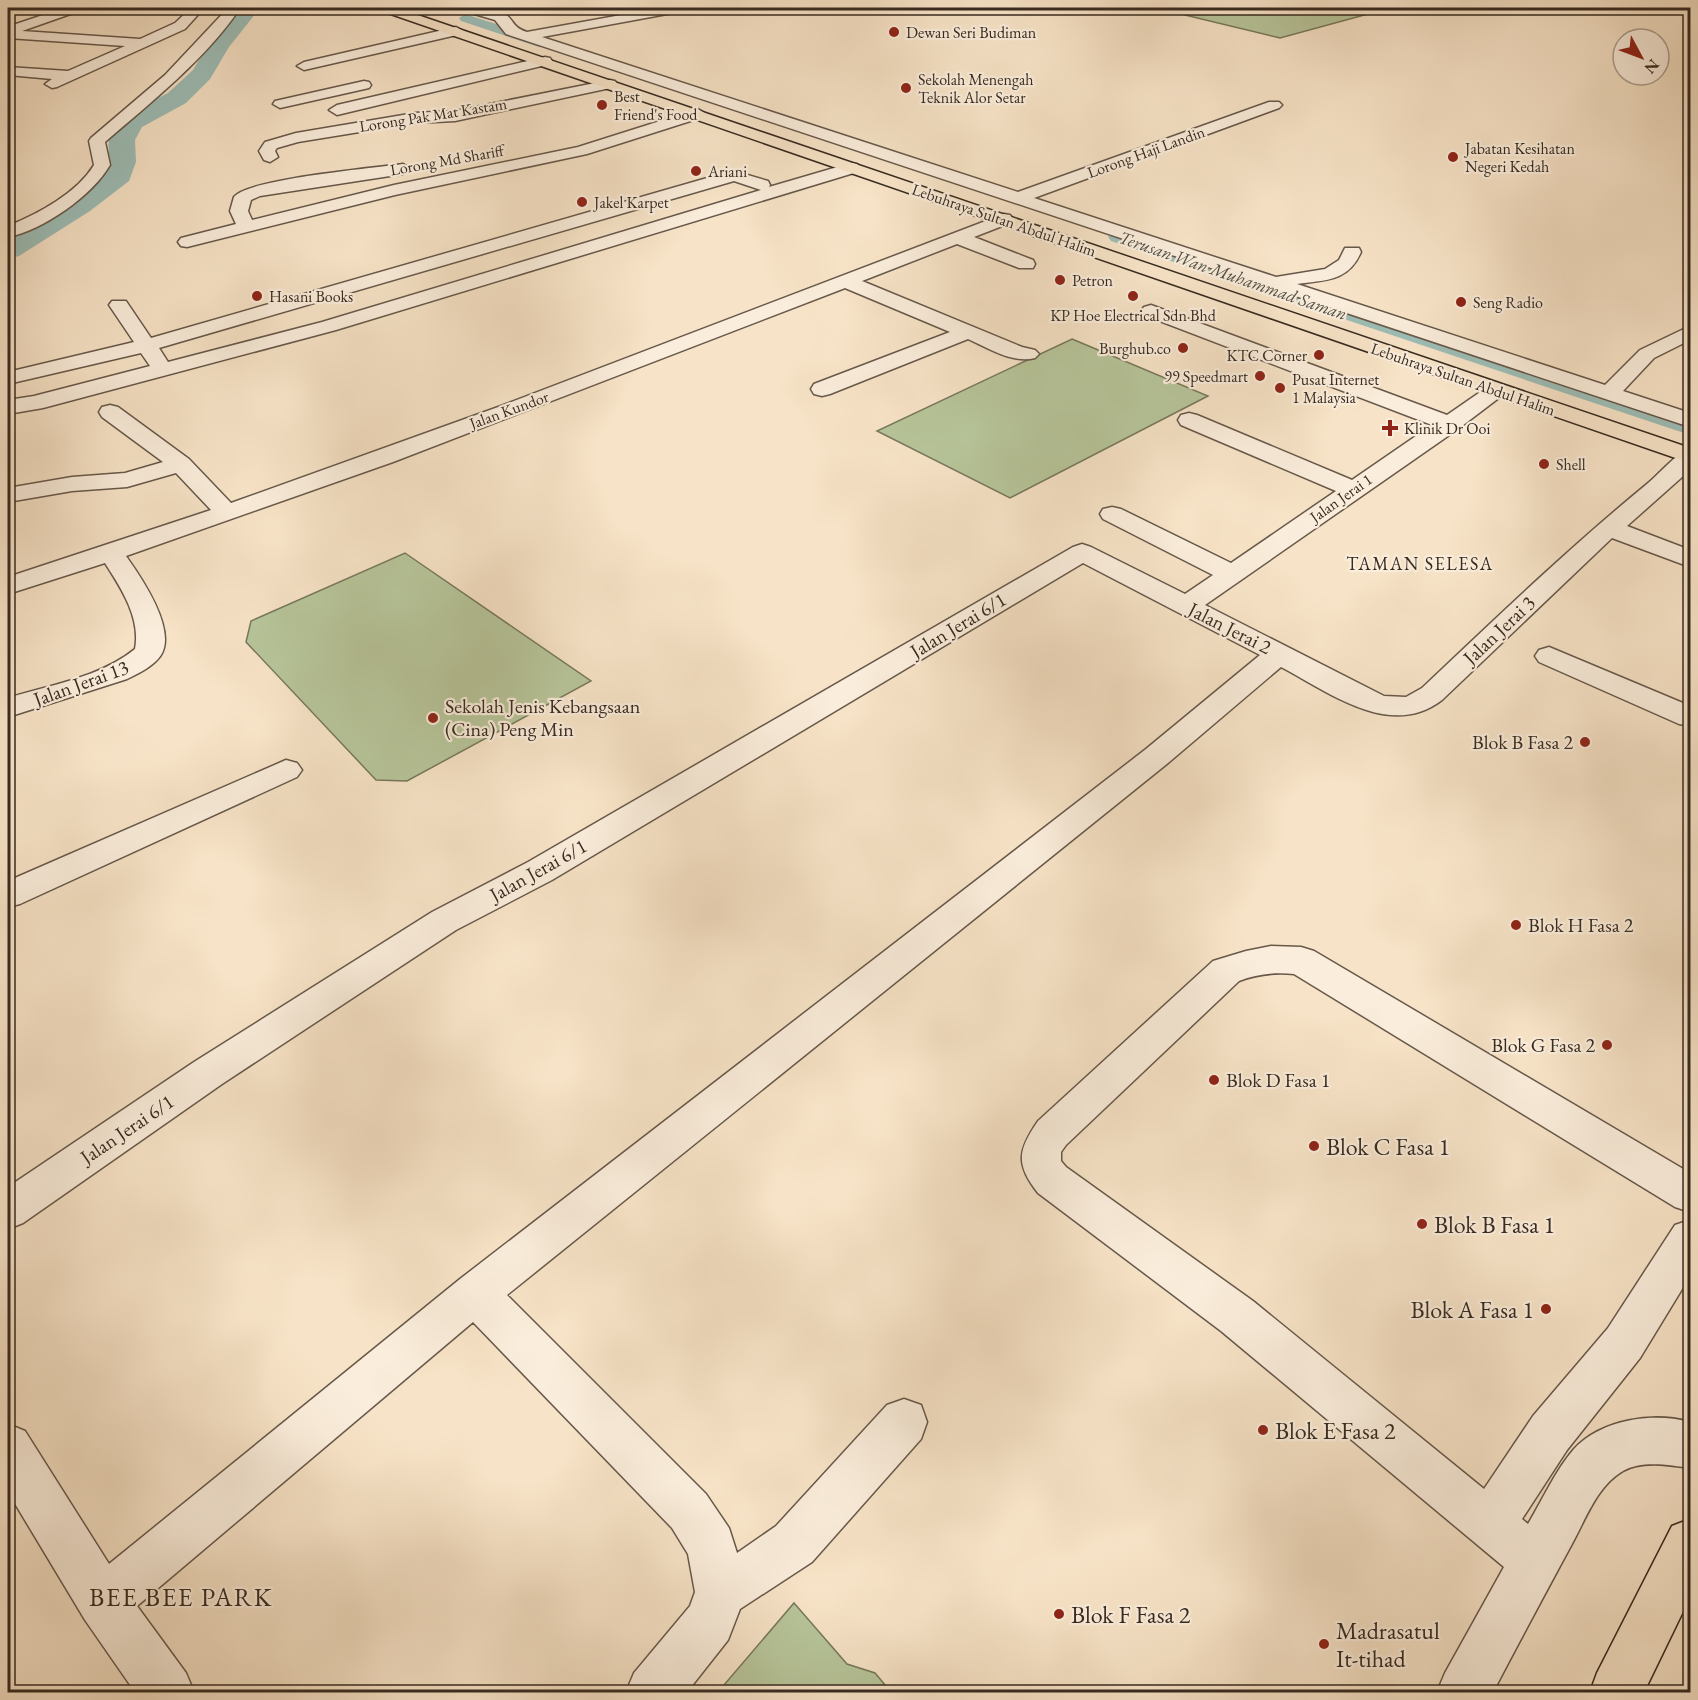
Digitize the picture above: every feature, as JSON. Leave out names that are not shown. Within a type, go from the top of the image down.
[{"type":"main road","name":"Lebuhraya Sultan Abdul Halim","points":[[386,8],[431,22],[462,16]]},
{"type":"main road","name":"Lebuhraya Sultan Abdul Halim","points":[[421,8],[462,16],[1690,437]]},
{"type":"main road","name":"Lebuhraya Sultan Abdul Halim","points":[[462,16],[477,47],[504,47],[1690,457]]},
{"type":"main road","points":[[813,180],[870,180],[897,184]]},
{"type":"main road","points":[[1616,1692],[1680,1564]]},
{"type":"street","points":[[8,33],[75,8]]},
{"type":"street","points":[[52,84],[184,24],[198,8]]},
{"type":"street","points":[[8,232],[47,214],[87,185],[102,165],[97,141],[177,72],[234,8]]},
{"type":"street","points":[[524,35],[678,8]]},
{"type":"street","points":[[304,66],[462,16],[500,17],[512,31],[759,117],[1018,198],[1690,420]]},
{"type":"street","points":[[8,33],[144,43]]},
{"type":"street","points":[[340,70],[477,47]]},
{"type":"street","points":[[320,114],[554,64]]},
{"type":"street","points":[[10,73],[72,76]]},
{"type":"street","points":[[280,104],[378,82]]},
{"type":"street","name":"Lorong Pak Mat Kastam","points":[[270,157],[267,150],[272,145],[296,138],[415,118],[455,116],[610,84]]},
{"type":"street","name":"Lorong Haji Landin","points":[[1018,198],[1274,105]]},
{"type":"street","points":[[600,128],[679,107]]},
{"type":"street","points":[[187,242],[244,225],[394,190],[581,151],[698,114]]},
{"type":"street","points":[[8,400],[30,391],[302,322],[762,185],[794,174],[806,167],[806,158],[795,147]]},
{"type":"street","name":"Lorong Md Shariff","points":[[244,225],[239,211],[242,200],[249,194],[280,186],[427,166],[475,156]]},
{"type":"street","points":[[8,378],[155,358],[329,326],[851,168]]},
{"type":"street","name":"Jalan Kundor","points":[[8,586],[111,553],[560,392],[1004,219]]},
{"type":"street","points":[[957,237],[1026,264]]},
{"type":"street","points":[[1275,284],[1289,278],[1317,278],[1347,262],[1352,252]]},
{"type":"street","points":[[845,281],[1018,353],[1028,354]]},
{"type":"street","points":[[119,305],[155,358]]},
{"type":"street","points":[[1151,311],[1450,424]]},
{"type":"street","points":[[822,389],[968,332]]},
{"type":"street","points":[[1609,393],[1647,354],[1690,332]]},
{"type":"street","points":[[8,407],[35,403],[155,358]]},
{"type":"street","name":"Jalan Jerai 1","points":[[1186,606],[1497,391]]},
{"type":"street","points":[[110,412],[181,464],[226,512]]},
{"type":"street","points":[[1189,420],[1354,489]]},
{"type":"street","name":"Jalan Jerai 3","points":[[1378,705],[1405,707],[1419,704],[1690,457]]},
{"type":"street","points":[[8,495],[72,484],[119,482],[181,464]]},
{"type":"street","points":[[1667,480],[1690,488]]},
{"type":"street","points":[[1112,514],[1232,574]]},
{"type":"street","points":[[1610,528],[1690,559]]},
{"type":"street","name":"Jalan Jerai 2","points":[[1082,552],[1378,705]]},
{"type":"street","name":"Jalan Jerai 6/1","points":[[8,1210],[208,1073],[444,921],[540,871],[1082,552]]},
{"type":"street","name":"Jalan Jerai 13","points":[[8,708],[117,674],[138,662],[149,652],[152,634],[131,582],[111,553]]},
{"type":"street","points":[[103,1602],[475,1293],[1147,763],[1279,654]]},
{"type":"street","points":[[1549,656],[1690,717]]},
{"type":"street","points":[[8,895],[286,770]]},
{"type":"street","points":[[1535,1560],[1489,1526],[1237,1316],[1052,1180],[1042,1168],[1040,1155],[1042,1146],[1052,1133],[1226,971],[1269,958],[1302,961],[1690,1194]]},
{"type":"street","points":[[1489,1526],[1550,1433],[1624,1343],[1690,1239]]},
{"type":"street","points":[[475,1293],[689,1511],[711,1546],[720,1592],[710,1622],[653,1692]]},
{"type":"street","points":[[720,1592],[794,1544],[903,1422]]},
{"type":"street","points":[[1464,1692],[1535,1560],[1585,1475],[1609,1452],[1623,1446],[1657,1442],[1690,1445]]},
{"type":"street","points":[[8,1448],[103,1602],[167,1692]]},
{"type":"green space","points":[[1390,8],[1280,38],[1160,9]]},
{"type":"green space","points":[[1072,339],[1208,396],[1010,498],[877,431]]},
{"type":"green space","points":[[405,553],[591,681],[407,781],[376,780],[246,642],[251,621]]},
{"type":"green space","points":[[794,1603],[847,1664],[875,1673],[891,1692],[718,1692]]},
{"type":"waterway","points":[[8,250],[80,205],[119,175],[123,162],[122,140],[130,125],[135,119],[177,98],[202,74],[219,45],[250,8]]},
{"type":"waterway","name":"Terusan Wan Muhammad Saman","points":[[434,8],[445,11]]},
{"type":"waterway","name":"Terusan Wan Muhammad Saman","points":[[465,18],[544,44]]},
{"type":"waterway","name":"Terusan Wan Muhammad Saman","points":[[1117,237],[1690,429]]},
{"type":"place","name":"Dewan Seri Budiman","points":[[894,32]]},
{"type":"place","name":"Sekolah Menengah Teknik Alor Setar","points":[[906,88]]},
{"type":"place","name":"Best Friend's Food","points":[[602,105]]},
{"type":"place","name":"Jabatan Kesihatan Negeri Kedah","points":[[1453,157]]},
{"type":"place","name":"Ariani","points":[[696,171]]},
{"type":"place","name":"Jakel Karpet","points":[[582,202]]},
{"type":"place","name":"Petron","points":[[1060,280]]},
{"type":"place","name":"Hasani Books","points":[[257,296]]},
{"type":"place","name":"KP Hoe Electrical Sdn Bhd","points":[[1133,296]]},
{"type":"place","name":"Seng Radio","points":[[1461,302]]},
{"type":"place","name":"Burghub.co","points":[[1183,348]]},
{"type":"place","name":"KTC Corner","points":[[1319,355]]},
{"type":"place","name":"99 Speedmart","points":[[1260,376]]},
{"type":"place","name":"Pusat Internet 1 Malaysia","points":[[1280,388]]},
{"type":"place","name":"Klinik Dr Ooi","points":[[1390,428]]},
{"type":"place","name":"Shell","points":[[1544,464]]},
{"type":"place","name":"Sekolah Jenis Kebangsaan (Cina) Peng Min","points":[[433,718]]},
{"type":"place","name":"Blok B Fasa 2","points":[[1585,742]]},
{"type":"place","name":"Blok H Fasa 2","points":[[1516,925]]},
{"type":"place","name":"Blok G Fasa 2","points":[[1607,1045]]},
{"type":"place","name":"Blok D Fasa 1","points":[[1214,1080]]},
{"type":"place","name":"Blok C Fasa 1","points":[[1314,1146]]},
{"type":"place","name":"Blok B Fasa 1","points":[[1422,1224]]},
{"type":"place","name":"Blok A Fasa 1","points":[[1546,1309]]},
{"type":"place","name":"Blok E Fasa 2","points":[[1263,1430]]},
{"type":"place","name":"Blok F Fasa 2","points":[[1059,1614]]},
{"type":"place","name":"Madrasatul It-tihad","points":[[1324,1644]]},
{"type":"district","name":"TAMAN SELESA","points":[[1420,563]]},
{"type":"district","name":"BEE BEE PARK","points":[[181,1597]]}]
